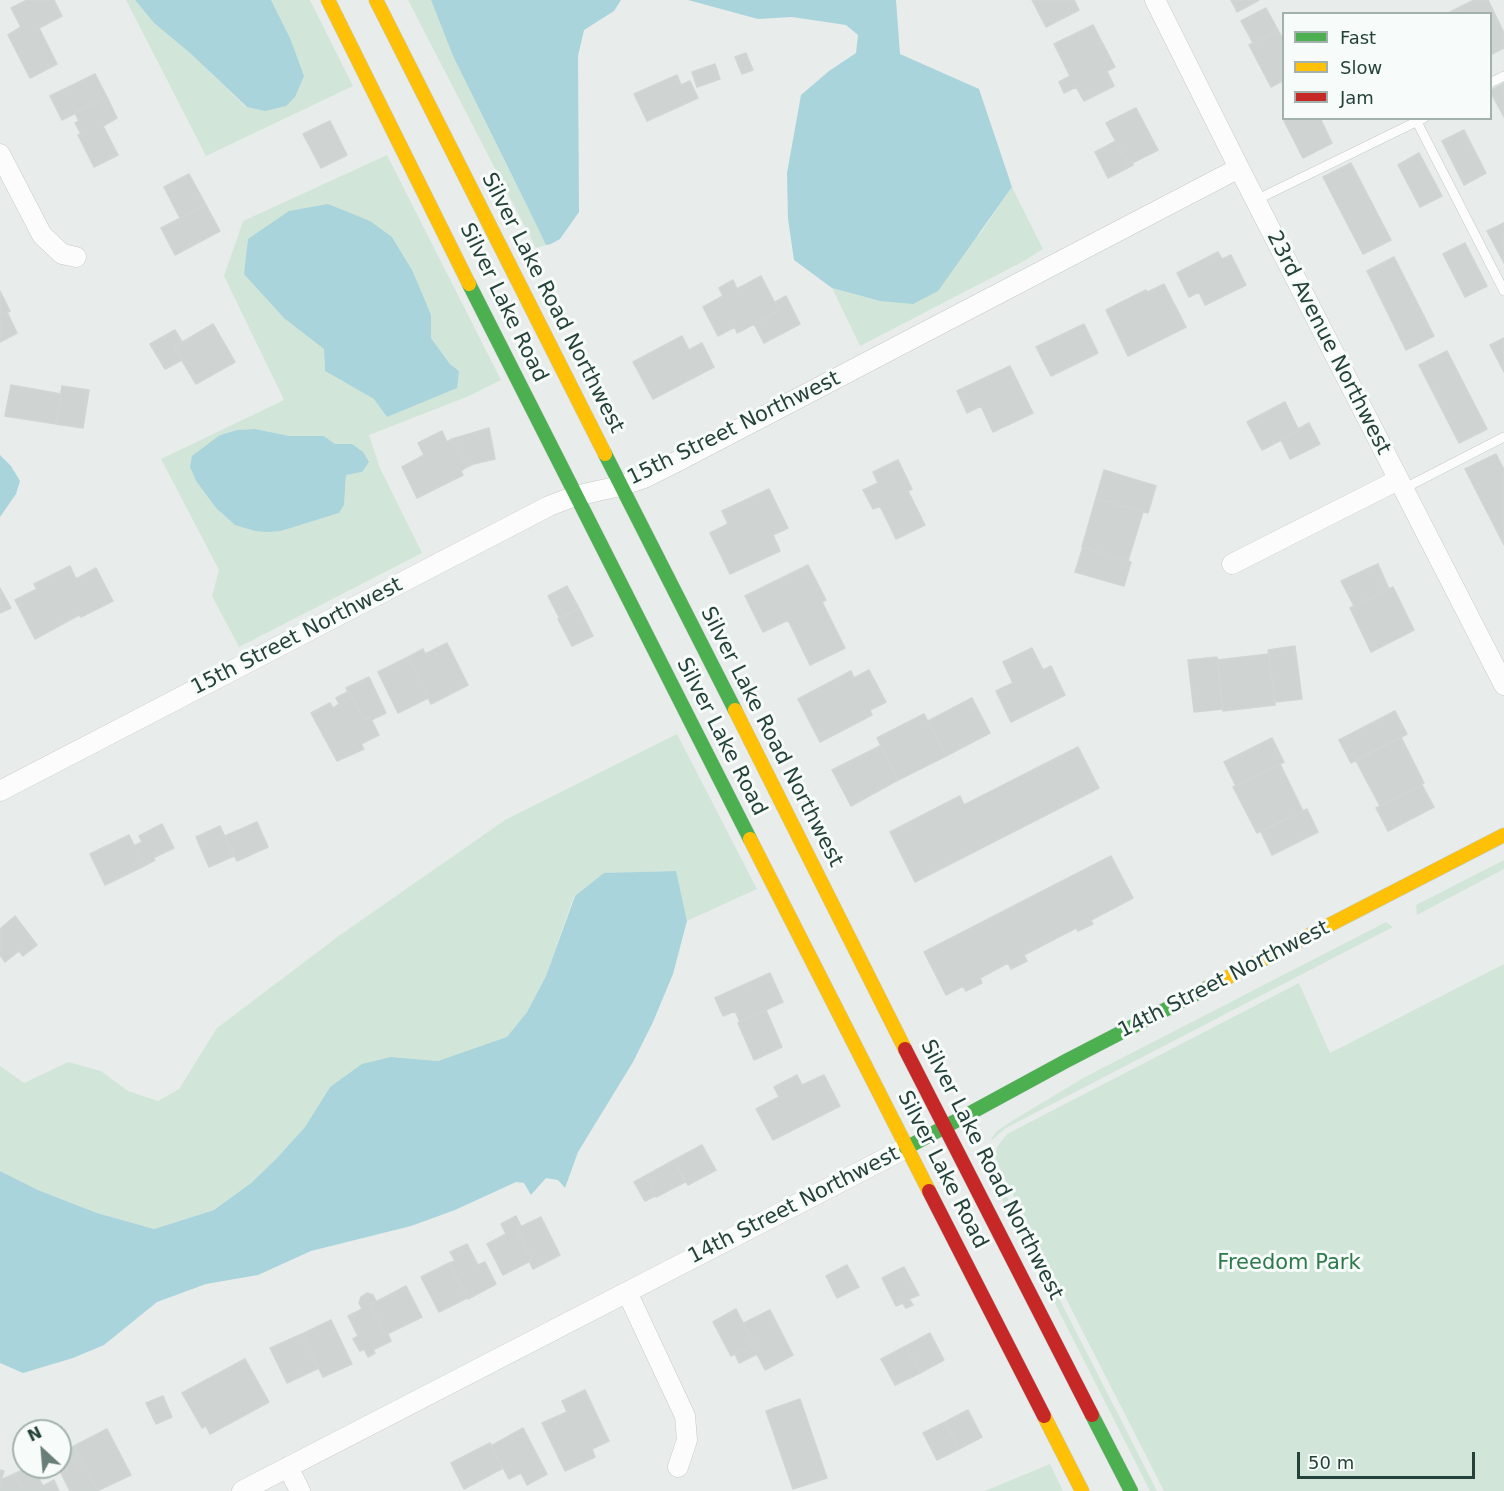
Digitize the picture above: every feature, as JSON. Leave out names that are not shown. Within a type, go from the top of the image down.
[{"type":"main road","name":"Silver Lake Road","points":[[328,0],[575,496],[1082,1491]]},
{"type":"main road","name":"Silver Lake Road Northwest","points":[[376,0],[620,486],[1131,1491]]},
{"type":"main road","name":"14th Street Northwest","points":[[906,1148],[1066,1061],[1504,835]]},
{"type":"street","name":"23rd Avenue Northwest","points":[[1155,0],[1504,685]]},
{"type":"street","points":[[0,154],[42,235],[62,254],[76,257]]},
{"type":"street","name":"15th Street Northwest","points":[[0,791],[549,506],[575,496],[644,478],[678,461],[1239,168]]},
{"type":"street","points":[[1232,564],[1400,484]]},
{"type":"street","name":"14th Street Northwest","points":[[242,1491],[906,1148]]},
{"type":"street","points":[[627,1293],[685,1416],[687,1440],[678,1467]]},
{"type":"street","points":[[288,1467],[300,1491]]},
{"type":"lane","points":[[1256,200],[1420,120],[1504,291]]},
{"type":"lane","points":[[1400,484],[1504,437]]},
{"type":"green space","points":[[126,0],[135,0],[154,23],[190,53],[246,107],[290,38],[271,0],[310,0],[353,86],[206,156]]},
{"type":"green space","points":[[408,0],[431,0],[453,56],[546,245],[536,248]]},
{"type":"green space","points":[[387,155],[501,380],[469,396],[369,435],[380,468],[422,553],[239,647],[212,596],[219,570],[161,459],[284,400],[224,276],[243,221]],"holes":[[[392,237],[412,270],[431,315],[431,338],[450,364],[459,371],[417,404],[387,417],[375,399],[325,371],[324,349],[312,338]],[[255,429],[290,436],[324,436],[335,444],[352,444],[362,472],[346,475],[344,505],[339,513],[281,531],[235,525],[216,508],[196,481],[190,467],[220,435],[237,430]]]},
{"type":"green space","points":[[1012,187],[1043,249],[860,346],[832,288],[880,301],[979,235]]},
{"type":"green space","points":[[677,734],[757,889],[687,921],[675,871],[645,872],[574,896],[546,976],[527,1012],[507,1038],[438,1061],[391,1057],[330,1087],[305,1127],[276,1159],[251,1183],[214,1210],[154,1229],[97,1213],[38,1190],[0,1171],[0,1066],[24,1083],[68,1062],[101,1071],[128,1091],[158,1101],[179,1089],[217,1028],[340,935],[505,820]]},
{"type":"green space","points":[[1504,860],[1504,869],[1417,915],[1416,905]]},
{"type":"green space","points":[[1386,922],[1393,927],[1006,1128],[991,1139],[997,1131],[1015,1119],[1085,1077]]},
{"type":"green space","name":"Freedom Park","points":[[1504,964],[1504,1491],[1164,1491],[996,1161],[997,1147],[1007,1134],[1299,983],[1330,1053]]},
{"type":"green space","points":[[1000,1183],[1157,1491],[1150,1491],[995,1185]]},
{"type":"green space","points":[[1050,1464],[1063,1491],[985,1491]]},
{"type":"water","points":[[135,0],[271,0],[290,38],[304,76],[295,97],[286,106],[265,111],[247,107],[190,53],[154,23]]},
{"type":"water","points":[[431,0],[621,0],[614,11],[584,30],[578,56],[579,212],[560,239],[551,244],[546,245],[453,56]]},
{"type":"water","points":[[688,0],[896,0],[900,54],[979,89],[1012,187],[938,291],[913,304],[880,301],[832,288],[794,260],[788,219],[787,173],[801,95],[829,71],[856,53],[858,35],[846,25],[792,17],[758,19]]},
{"type":"water","points":[[328,204],[370,221],[392,237],[412,270],[431,315],[431,338],[450,364],[459,371],[457,388],[387,417],[374,399],[325,371],[324,349],[284,318],[244,274],[248,239],[289,211]]},
{"type":"water","points":[[255,429],[290,436],[324,436],[335,444],[352,444],[363,452],[369,462],[362,472],[346,475],[344,505],[339,513],[281,531],[267,532],[235,525],[216,508],[196,481],[190,467],[192,456],[220,435],[237,430]]},
{"type":"water","points":[[0,455],[11,466],[20,481],[16,494],[0,517]]},
{"type":"water","points":[[676,871],[687,921],[673,974],[633,1062],[578,1152],[565,1188],[558,1180],[546,1178],[531,1195],[524,1183],[516,1182],[455,1210],[411,1226],[311,1251],[258,1275],[206,1284],[157,1302],[104,1345],[73,1358],[23,1373],[0,1363],[0,1171],[38,1190],[97,1213],[154,1229],[214,1210],[251,1183],[276,1159],[305,1127],[330,1087],[362,1064],[391,1057],[438,1061],[507,1037],[527,1012],[546,976],[575,896],[604,873]]},
{"type":"building","points":[[27,0],[54,0],[62,16],[39,28],[57,64],[30,78],[8,35],[21,27],[11,8]]},
{"type":"building","points":[[1032,0],[1074,0],[1079,10],[1046,27]]},
{"type":"building","points":[[1231,0],[1259,0],[1237,12]]},
{"type":"building","points":[[1474,0],[1488,0],[1504,33],[1504,48],[1492,54],[1492,12],[1450,12]]},
{"type":"building","points":[[1266,8],[1278,30],[1253,43],[1241,21]]},
{"type":"building","points":[[1093,25],[1115,67],[1107,71],[1114,86],[1084,101],[1076,87],[1064,93],[1059,82],[1070,76],[1054,44]]},
{"type":"building","points":[[1278,30],[1282,37],[1282,81],[1271,87],[1249,45]]},
{"type":"building","points":[[746,53],[753,70],[742,74],[735,57]]},
{"type":"building","points":[[715,64],[720,79],[697,87],[692,72]]},
{"type":"building","points":[[95,74],[107,97],[62,120],[50,96]]},
{"type":"building","points":[[677,75],[681,85],[690,81],[698,98],[647,121],[634,94]]},
{"type":"building","points":[[1504,83],[1504,117],[1492,95],[1492,90]]},
{"type":"building","points":[[107,97],[117,118],[103,126],[118,155],[94,167],[78,135],[81,134],[75,123],[79,121],[75,113]]},
{"type":"building","points":[[1136,108],[1158,150],[1128,165],[1106,123]]},
{"type":"building","points":[[1321,120],[1332,143],[1303,158],[1284,121]]},
{"type":"building","points":[[330,121],[347,155],[321,168],[303,134]]},
{"type":"building","points":[[1464,130],[1486,173],[1464,185],[1442,141]]},
{"type":"building","points":[[1116,141],[1128,165],[1133,163],[1133,165],[1108,178],[1095,152]]},
{"type":"building","points":[[1419,153],[1442,196],[1420,207],[1398,165]]},
{"type":"building","points":[[1351,163],[1391,240],[1363,254],[1323,177]]},
{"type":"building","points":[[189,174],[206,205],[180,218],[164,187]]},
{"type":"building","points":[[206,205],[220,231],[175,255],[161,228]]},
{"type":"building","points":[[1504,223],[1504,263],[1487,231]]},
{"type":"building","points":[[1465,243],[1487,286],[1465,297],[1443,254]]},
{"type":"building","points":[[1218,252],[1222,259],[1231,255],[1246,285],[1205,305],[1199,292],[1189,297],[1177,273]]},
{"type":"building","points":[[1394,257],[1434,336],[1406,350],[1367,271]]},
{"type":"building","points":[[761,276],[779,311],[737,333],[735,327],[718,336],[703,307],[723,296],[719,288],[733,280],[737,289]]},
{"type":"building","points":[[1164,284],[1186,327],[1128,356],[1106,310],[1146,290],[1148,292]]},
{"type":"building","points":[[0,291],[10,311],[0,316]]},
{"type":"building","points":[[786,296],[800,324],[764,343],[754,324],[779,311],[775,302]]},
{"type":"building","points":[[7,312],[17,333],[0,342],[0,316]]},
{"type":"building","points":[[213,324],[235,362],[196,384],[174,347]]},
{"type":"building","points":[[1084,324],[1098,353],[1051,376],[1036,347]]},
{"type":"building","points":[[175,330],[182,342],[174,347],[182,360],[165,369],[150,344]]},
{"type":"building","points":[[682,336],[689,350],[702,343],[714,367],[653,399],[633,362]]},
{"type":"building","points":[[1504,338],[1504,372],[1490,345]]},
{"type":"building","points":[[1447,351],[1487,429],[1459,443],[1419,365]]},
{"type":"building","points":[[1010,366],[1033,413],[993,432],[981,406],[967,413],[957,391]]},
{"type":"building","points":[[11,385],[61,394],[56,424],[5,416]]},
{"type":"building","points":[[62,386],[89,390],[83,428],[56,424]]},
{"type":"building","points":[[1285,402],[1299,431],[1262,450],[1247,422]]},
{"type":"building","points":[[1309,423],[1320,444],[1290,459],[1281,440]]},
{"type":"building","points":[[489,428],[495,459],[467,467],[452,439]]},
{"type":"building","points":[[442,431],[447,442],[452,439],[467,467],[461,471],[463,475],[417,498],[402,467],[424,455],[418,443]]},
{"type":"building","points":[[1496,454],[1504,470],[1504,545],[1465,469]]},
{"type":"building","points":[[898,460],[912,489],[908,491],[925,525],[896,539],[880,506],[873,509],[863,490],[878,483],[873,472]]},
{"type":"building","points":[[1104,470],[1156,486],[1148,513],[1096,498]]},
{"type":"building","points":[[769,489],[788,528],[773,535],[780,551],[730,574],[710,533],[728,524],[722,511]]},
{"type":"building","points":[[1096,498],[1143,512],[1128,561],[1082,547]]},
{"type":"building","points":[[1083,547],[1131,562],[1124,586],[1075,572]]},
{"type":"building","points":[[1378,564],[1389,589],[1354,606],[1341,581]]},
{"type":"building","points":[[808,565],[826,600],[822,602],[845,648],[810,665],[788,620],[763,632],[745,596]]},
{"type":"building","points":[[70,566],[76,579],[96,568],[113,601],[81,617],[79,615],[35,639],[15,600],[37,589],[34,584]]},
{"type":"building","points":[[567,586],[579,608],[560,619],[548,596]]},
{"type":"building","points":[[1393,587],[1414,630],[1371,652],[1350,608]]},
{"type":"building","points":[[0,588],[11,608],[0,613]]},
{"type":"building","points":[[579,608],[593,636],[572,646],[558,619]]},
{"type":"building","points":[[447,643],[468,685],[431,704],[408,657],[423,649],[425,654]]},
{"type":"building","points":[[1295,646],[1302,699],[1275,702],[1268,650]]},
{"type":"building","points":[[1032,648],[1043,670],[1051,666],[1065,695],[1011,722],[996,691],[1013,683],[1003,662]]},
{"type":"building","points":[[1269,654],[1275,705],[1223,711],[1217,660]]},
{"type":"building","points":[[408,657],[428,698],[398,713],[378,672]]},
{"type":"building","points":[[1217,657],[1223,709],[1194,712],[1188,660]]},
{"type":"building","points":[[869,670],[886,702],[870,710],[872,715],[820,742],[798,699],[851,671],[854,678]]},
{"type":"building","points":[[369,677],[386,713],[371,720],[370,717],[364,720],[346,688]]},
{"type":"building","points":[[349,691],[364,720],[370,717],[379,735],[361,744],[364,749],[337,761],[311,713],[330,703],[333,708],[339,704],[336,698]]},
{"type":"building","points":[[972,698],[990,733],[946,756],[928,721]]},
{"type":"building","points":[[1395,711],[1407,734],[1351,763],[1339,740]]},
{"type":"building","points":[[924,714],[946,756],[898,780],[877,738]]},
{"type":"building","points":[[1401,737],[1424,783],[1380,806],[1356,761]]},
{"type":"building","points":[[1272,738],[1284,762],[1236,786],[1224,762]]},
{"type":"building","points":[[880,746],[898,780],[851,806],[832,770]]},
{"type":"building","points":[[1078,747],[1099,788],[915,882],[890,832],[960,796],[964,805]]},
{"type":"building","points":[[1280,764],[1303,811],[1257,833],[1233,787]]},
{"type":"building","points":[[1422,785],[1434,807],[1388,831],[1376,808]]},
{"type":"building","points":[[1307,809],[1318,832],[1272,855],[1261,832]]},
{"type":"building","points":[[257,822],[268,847],[237,861],[225,836]]},
{"type":"building","points":[[162,824],[174,848],[153,858],[155,860],[144,866],[134,846],[142,842],[139,836]]},
{"type":"building","points":[[220,826],[234,856],[209,867],[196,837]]},
{"type":"building","points":[[129,835],[144,866],[105,885],[90,854]]},
{"type":"building","points":[[1111,856],[1133,898],[1091,920],[1093,924],[1078,931],[1076,928],[1024,955],[1027,961],[1011,969],[1008,963],[980,978],[982,983],[966,991],[963,986],[946,995],[924,952]]},
{"type":"building","points":[[15,916],[37,945],[23,956],[19,951],[5,962],[0,955],[0,929]]},
{"type":"building","points":[[770,973],[783,1002],[740,1022],[735,1011],[723,1016],[715,998]]},
{"type":"building","points":[[766,1010],[782,1047],[754,1060],[738,1023]]},
{"type":"building","points":[[797,1075],[802,1085],[824,1075],[840,1106],[773,1140],[756,1109],[779,1097],[774,1087]]},
{"type":"building","points":[[702,1145],[716,1170],[688,1185],[674,1160]]},
{"type":"building","points":[[674,1160],[685,1182],[656,1197],[645,1176]]},
{"type":"building","points":[[645,1176],[655,1196],[645,1201],[634,1182]]},
{"type":"building","points":[[516,1216],[521,1226],[516,1229],[532,1260],[503,1275],[487,1244],[506,1234],[501,1224]]},
{"type":"building","points":[[541,1217],[560,1255],[533,1269],[529,1261],[532,1260],[516,1229]]},
{"type":"building","points":[[467,1244],[478,1265],[485,1262],[496,1284],[468,1299],[449,1263],[455,1261],[450,1252]]},
{"type":"building","points":[[449,1263],[467,1298],[439,1312],[421,1277]]},
{"type":"building","points":[[847,1265],[859,1287],[837,1298],[826,1276]]},
{"type":"building","points":[[904,1267],[919,1295],[909,1299],[913,1305],[906,1308],[903,1303],[896,1306],[882,1278]]},
{"type":"building","points":[[406,1286],[422,1317],[385,1335],[370,1305]]},
{"type":"building","points":[[367,1293],[373,1295],[376,1301],[370,1305],[385,1335],[388,1334],[391,1341],[373,1350],[375,1353],[368,1357],[364,1349],[360,1351],[353,1339],[358,1336],[348,1316],[362,1309],[359,1303],[361,1297]]},
{"type":"building","points":[[736,1309],[754,1344],[731,1356],[713,1322]]},
{"type":"building","points":[[770,1310],[793,1355],[765,1370],[757,1354],[739,1363],[735,1354],[754,1344],[744,1323]]},
{"type":"building","points":[[331,1320],[352,1364],[323,1377],[302,1334]]},
{"type":"building","points":[[930,1333],[944,1360],[920,1373],[906,1346]]},
{"type":"building","points":[[302,1334],[319,1368],[287,1383],[270,1348]]},
{"type":"building","points":[[906,1346],[920,1373],[895,1385],[881,1359]]},
{"type":"building","points":[[245,1359],[269,1402],[210,1434],[206,1426],[202,1428],[182,1393]]},
{"type":"building","points":[[585,1390],[609,1441],[592,1449],[595,1457],[565,1471],[542,1423],[567,1412],[562,1401]]},
{"type":"building","points":[[163,1396],[172,1417],[156,1424],[146,1403]]},
{"type":"building","points":[[800,1399],[827,1478],[793,1489],[766,1411]]},
{"type":"building","points":[[968,1410],[982,1437],[959,1449],[945,1422]]},
{"type":"building","points":[[945,1422],[959,1449],[937,1460],[923,1433]]},
{"type":"building","points":[[523,1428],[547,1474],[527,1485],[521,1473],[509,1479],[491,1446]]},
{"type":"building","points":[[107,1429],[131,1475],[97,1491],[74,1446]]},
{"type":"building","points":[[490,1443],[503,1468],[464,1489],[451,1463]]},
{"type":"building","points":[[74,1446],[97,1491],[70,1491],[64,1479],[72,1479],[72,1447]]},
{"type":"building","points":[[0,1470],[4,1471],[1,1480],[12,1475],[12,1479],[17,1479],[23,1491],[0,1491]]},
{"type":"building","points":[[17,1479],[39,1479],[43,1486],[54,1480],[59,1491],[23,1491]]},
{"type":"traffic: fast","points":[[469,284],[750,839]]},
{"type":"traffic: fast","points":[[605,454],[735,710]]},
{"type":"traffic: fast","points":[[906,1148],[1209,987]]},
{"type":"traffic: fast","points":[[1092,1415],[1131,1491]]},
{"type":"traffic: slow","points":[[328,0],[469,284]]},
{"type":"traffic: slow","points":[[376,0],[605,454]]},
{"type":"traffic: slow","points":[[735,710],[905,1049]]},
{"type":"traffic: slow","points":[[1209,987],[1504,835]]},
{"type":"traffic: slow","points":[[750,839],[929,1191]]},
{"type":"traffic: slow","points":[[1044,1416],[1082,1491]]},
{"type":"traffic: jam","points":[[905,1049],[1092,1415]]},
{"type":"traffic: jam","points":[[929,1191],[1044,1416]]}]
